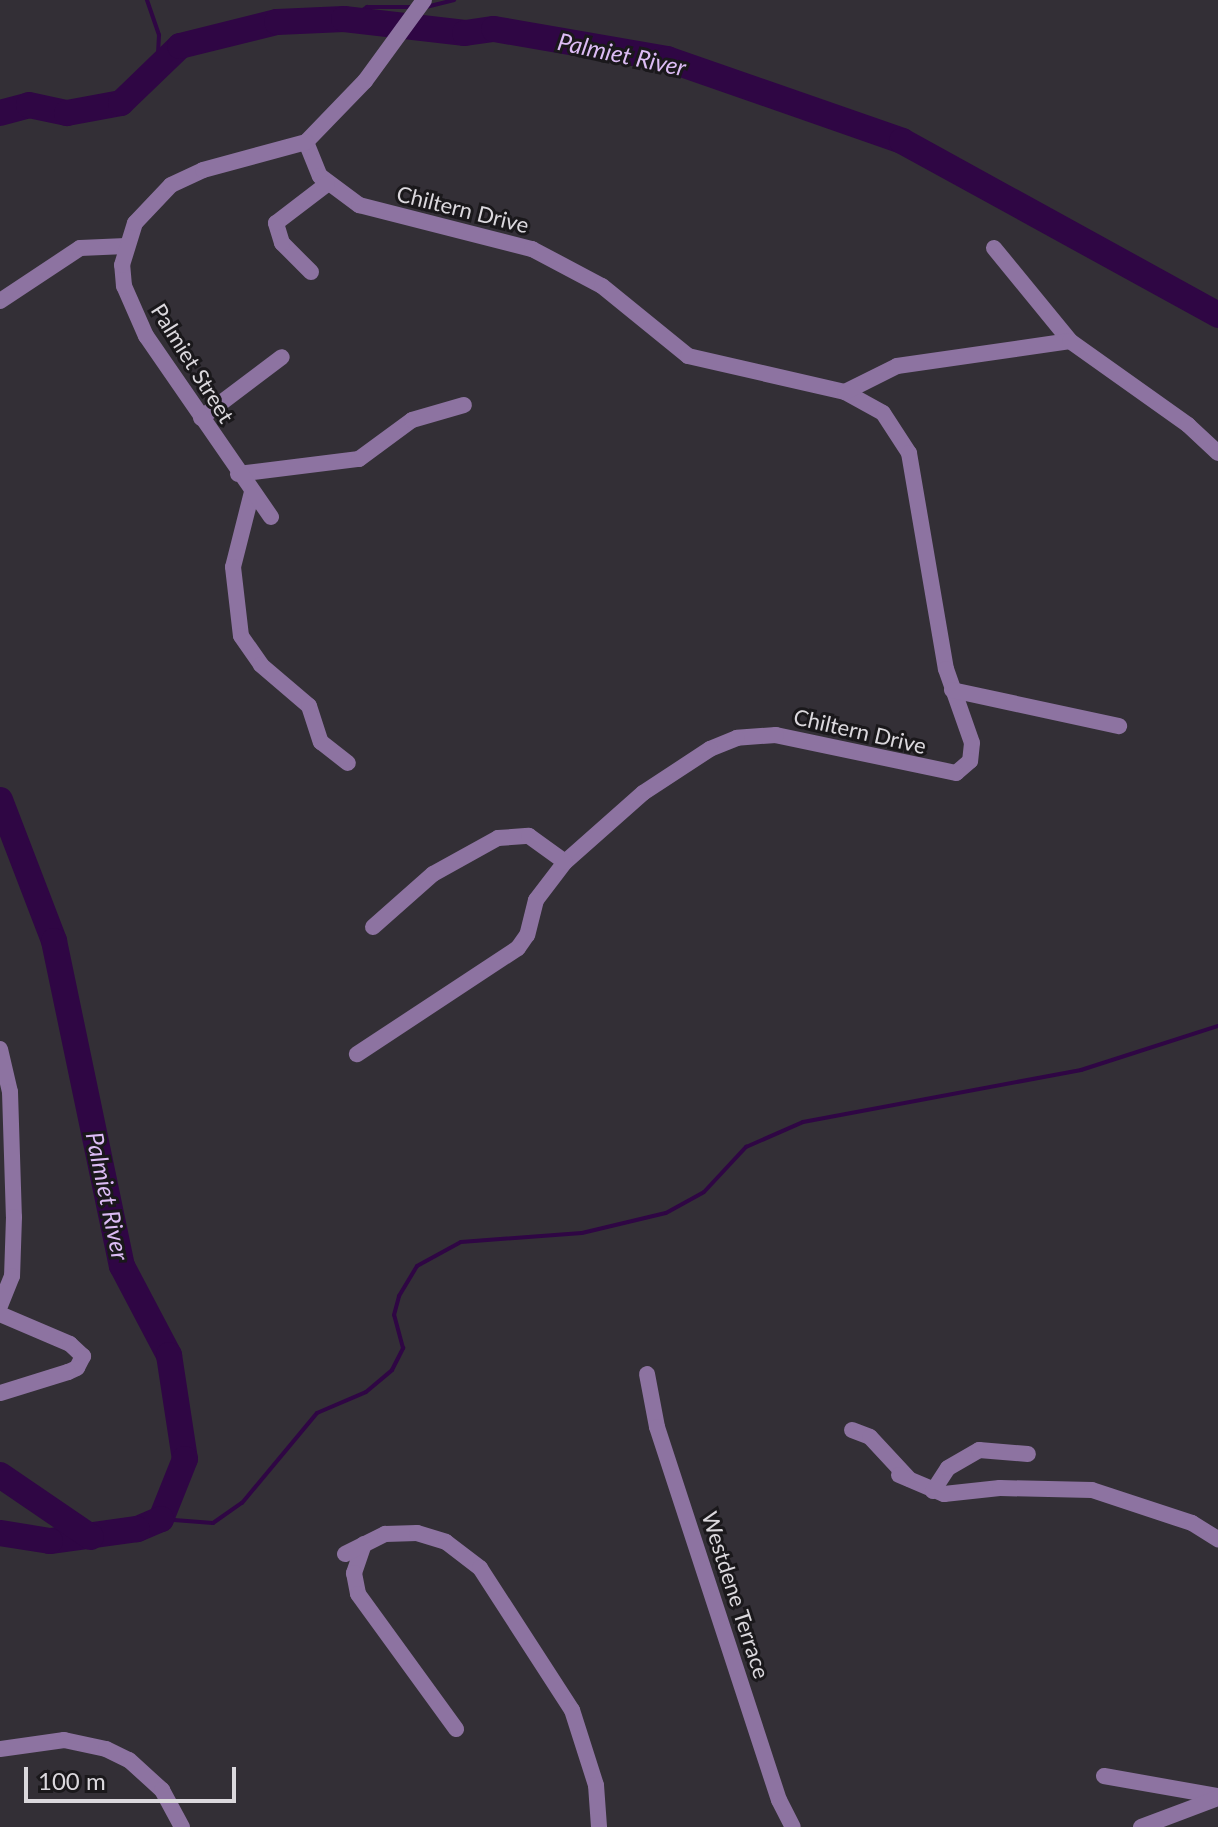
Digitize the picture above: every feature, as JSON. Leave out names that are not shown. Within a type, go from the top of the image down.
[{"type":"street","points":[[306,142],[365,81],[424,0]]},
{"type":"street","name":"Chiltern Drive","points":[[306,142],[308,155],[327,184],[359,205],[506,241],[564,263],[602,286],[688,356],[845,392],[883,413],[909,453],[952,690],[972,743],[970,761],[963,771],[925,769],[794,737],[737,738],[710,749],[643,793],[565,862],[536,900],[530,929],[518,948],[357,1054]]},
{"type":"street","name":"Palmiet Street","points":[[271,517],[238,474],[134,312],[124,286],[126,246],[135,223],[171,185],[216,166],[306,142]]},
{"type":"street","points":[[311,272],[282,243],[276,223],[327,184]]},
{"type":"street","points":[[0,301],[80,248],[126,246]]},
{"type":"street","points":[[994,248],[1079,352],[1170,411],[1218,453]]},
{"type":"street","points":[[845,392],[897,366],[1070,341]]},
{"type":"street","points":[[201,418],[282,357]]},
{"type":"street","points":[[238,474],[359,459],[412,420],[464,405]]},
{"type":"street","points":[[252,492],[233,567],[241,636],[261,665],[309,706],[321,742],[348,763]]},
{"type":"street","points":[[952,690],[1119,726]]},
{"type":"street","points":[[373,927],[433,874],[498,838],[529,836],[565,862]]},
{"type":"street","points":[[0,1049],[10,1092],[14,1217],[12,1276],[0,1306]]},
{"type":"street","points":[[0,1314],[70,1344],[83,1356],[68,1372],[0,1393]]},
{"type":"street","name":"Westdene Terrace","points":[[647,1374],[657,1427],[779,1800],[793,1827]]},
{"type":"street","points":[[852,1430],[870,1437],[905,1478],[933,1491],[1092,1490],[1192,1523],[1218,1539]]},
{"type":"street","points":[[933,1491],[948,1468],[979,1450],[1028,1454]]},
{"type":"street","points":[[345,1554],[385,1534],[429,1535],[459,1549],[480,1568],[572,1710],[596,1785],[599,1827]]},
{"type":"street","points":[[364,1544],[354,1573],[358,1594],[456,1729]]},
{"type":"street","points":[[0,1749],[64,1740],[106,1749],[129,1760],[162,1790],[182,1827]]},
{"type":"street","points":[[1104,1776],[1218,1797]]},
{"type":"street","points":[[1141,1827],[1218,1797]]},
{"type":"waterway","points":[[147,0],[159,35],[157,68]]},
{"type":"waterway","points":[[426,7],[454,0]]},
{"type":"waterway","points":[[350,19],[367,7],[413,7]]},
{"type":"waterway","name":"Palmiet River","points":[[0,113],[29,105],[67,113],[121,103],[180,46],[277,22],[344,19],[465,33],[494,29],[667,59],[902,141],[1218,315]]},
{"type":"waterway","name":"Palmiet River","points":[[0,800],[54,941],[122,1266],[169,1355],[185,1459],[161,1519],[137,1529],[50,1541],[0,1533]]},
{"type":"waterway","points":[[161,1519],[213,1523],[242,1503],[317,1413],[366,1392],[392,1370],[403,1348],[394,1315],[399,1296],[417,1266],[461,1242],[582,1233],[666,1213],[704,1192],[746,1147],[803,1122],[1081,1070],[1218,1026]]},
{"type":"waterway","points":[[0,1475],[91,1537]]}]
